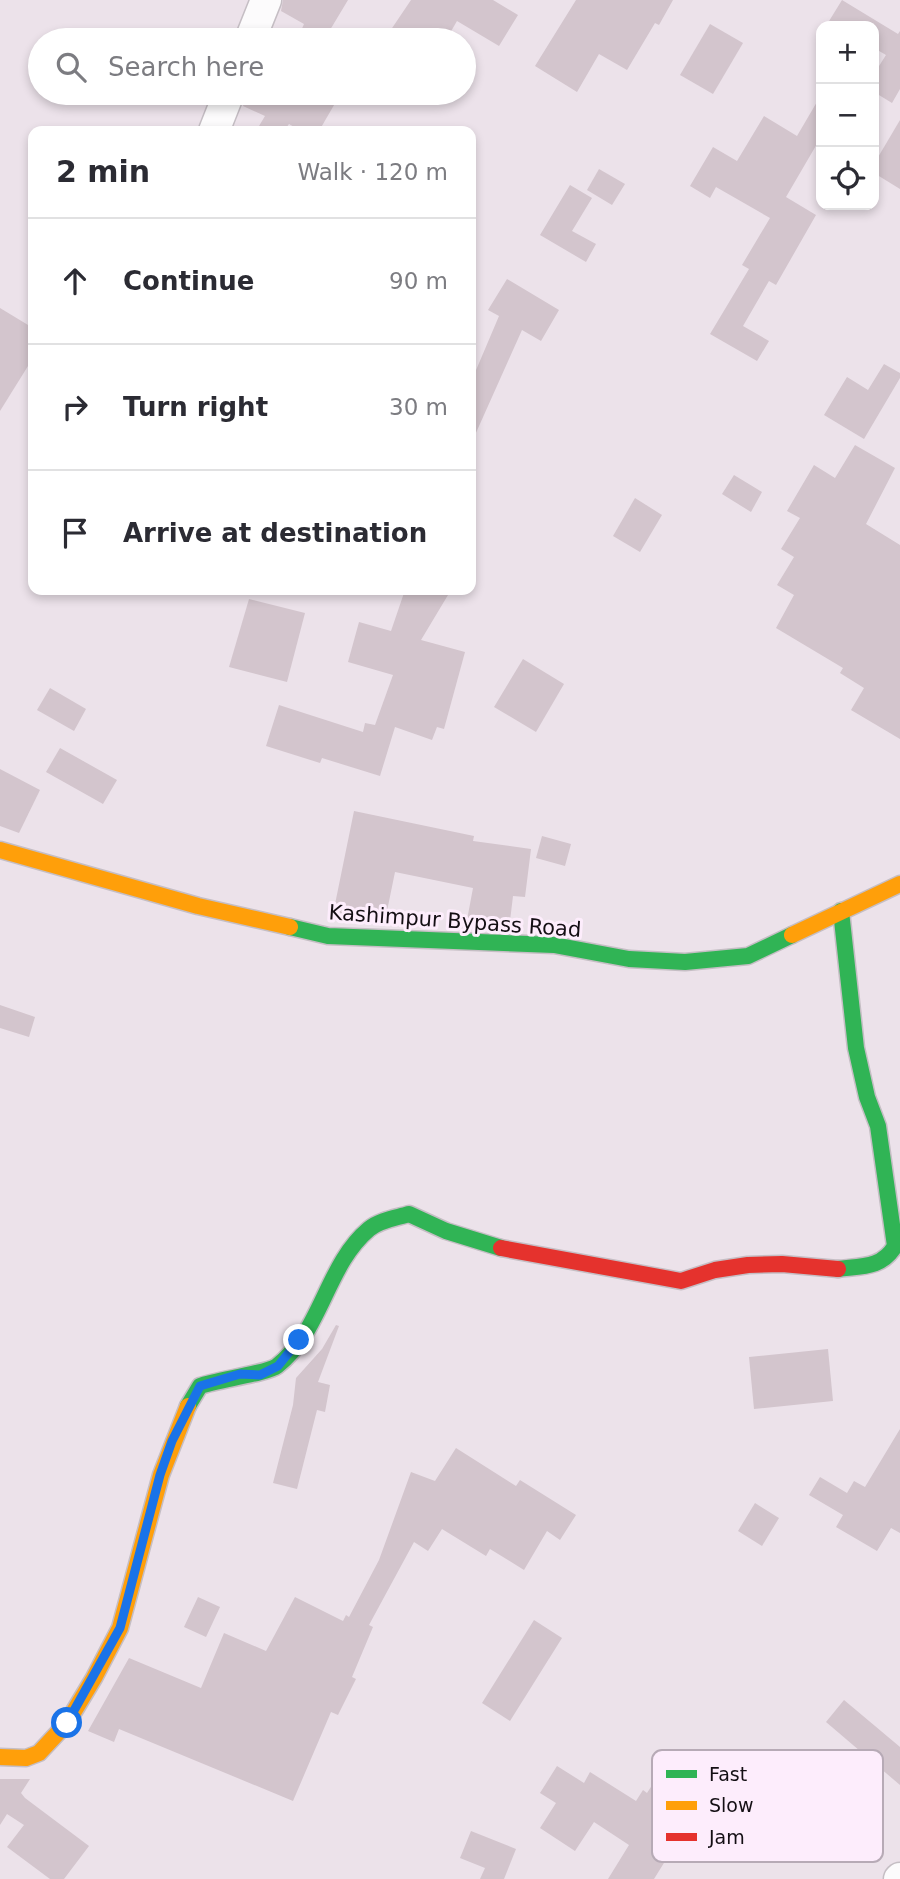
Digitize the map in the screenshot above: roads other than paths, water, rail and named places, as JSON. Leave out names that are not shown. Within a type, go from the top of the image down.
[{"type":"street","points":[[255,28],[266,0]]},
{"type":"street","points":[[216,126],[224,105]]},
{"type":"street","name":"Kashimpur Bypass Road","points":[[0,850],[198,906],[328,936],[554,945],[629,959],[685,962],[748,956],[900,884]]},
{"type":"street","points":[[0,1757],[26,1758],[39,1753],[67,1723],[94,1678],[120,1628],[160,1475],[177,1430],[200,1386],[240,1374],[260,1375],[278,1366],[311,1321],[338,1265],[371,1227],[409,1214],[446,1231],[511,1251],[681,1281],[715,1270],[748,1265],[782,1264],[829,1270],[877,1264],[887,1259],[895,1246],[878,1126],[867,1097],[856,1048],[841,911]]}]
